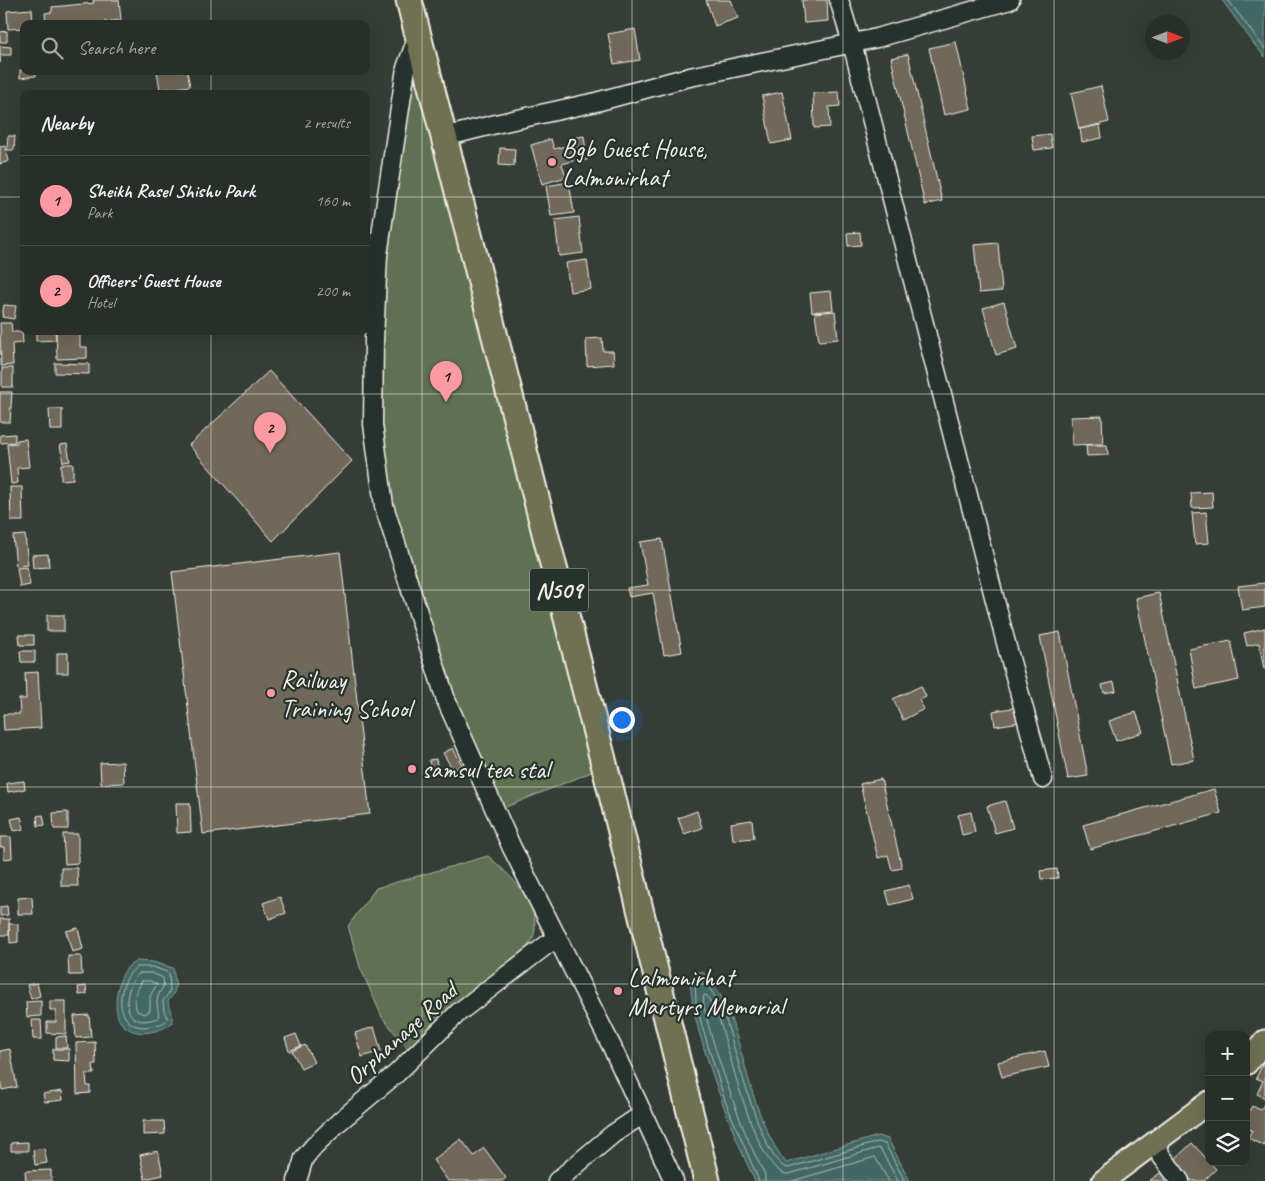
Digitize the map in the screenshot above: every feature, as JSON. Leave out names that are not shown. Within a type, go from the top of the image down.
[{"type":"highway","name":"N509","points":[[409,0],[707,1181]]},
{"type":"main road","points":[[1250,1059],[1265,1041]]},
{"type":"main road","points":[[1103,1181],[1205,1105]]},
{"type":"street","points":[[839,0],[852,43],[1002,628],[1043,779]]},
{"type":"street","points":[[444,137],[596,102],[693,76],[904,31],[1010,0]]},
{"type":"street","points":[[418,36],[406,68],[378,255],[374,339],[373,424],[384,506],[446,700],[512,848],[612,1047],[674,1181]]},
{"type":"street","name":"Orphanage Road","points":[[297,1181],[304,1158],[340,1121],[397,1073],[459,1012],[557,938]]},
{"type":"street","points":[[557,1181],[614,1134],[643,1114]]},
{"type":"street","points":[[1157,1139],[1160,1154],[1180,1181]]},
{"type":"green space","points":[[418,36],[604,767],[496,811],[471,757],[394,518],[383,440],[378,364],[382,263]]},
{"type":"green space","points":[[488,856],[514,881],[528,901],[535,923],[534,935],[529,945],[502,973],[423,1039],[407,1048],[382,1017],[360,967],[348,926],[376,888]]},
{"type":"water","points":[[1222,0],[1265,0],[1265,57],[1257,48]]},
{"type":"water","points":[[137,961],[153,962],[173,968],[175,989],[168,1001],[172,1023],[161,1029],[147,1032],[133,1031],[122,1024],[119,1019],[116,1004],[120,980],[128,967]]},
{"type":"water","points":[[696,972],[703,972],[725,1003],[765,1127],[786,1163],[878,1136],[888,1139],[910,1181],[755,1181],[725,1109],[699,1032],[692,1001],[690,979]]},
{"type":"building","points":[[93,0],[119,0],[121,20],[46,20],[45,13],[52,12],[52,7],[94,3]]},
{"type":"building","points":[[706,0],[731,0],[738,18],[715,26]]},
{"type":"building","points":[[802,0],[827,0],[828,21],[804,23]]},
{"type":"building","points":[[32,9],[33,20],[20,20],[20,28],[8,29],[7,11]]},
{"type":"building","points":[[635,29],[640,60],[614,64],[608,34]]},
{"type":"building","points":[[7,31],[7,42],[0,42],[0,32]]},
{"type":"building","points":[[956,42],[971,109],[944,115],[929,48]]},
{"type":"building","points":[[0,46],[11,47],[11,55],[0,55]]},
{"type":"building","points":[[908,54],[942,201],[925,205],[891,58]]},
{"type":"building","points":[[20,75],[36,75],[36,76],[20,78]]},
{"type":"building","points":[[158,75],[188,75],[190,86],[160,90]]},
{"type":"building","points":[[1101,86],[1109,122],[1079,129],[1071,93]]},
{"type":"building","points":[[782,92],[792,140],[771,144],[762,96]]},
{"type":"building","points":[[839,92],[840,106],[829,107],[830,127],[814,128],[813,93]]},
{"type":"building","points":[[1100,125],[1102,138],[1082,142],[1080,129]]},
{"type":"building","points":[[1050,134],[1052,148],[1034,150],[1032,136]]},
{"type":"building","points":[[8,136],[15,136],[14,150],[7,150]]},
{"type":"building","points":[[584,136],[587,160],[576,161],[573,138]]},
{"type":"building","name":"Bgb Guest House, Lalmonirhat","points":[[551,139],[554,149],[569,145],[573,161],[562,164],[566,177],[542,184],[531,145]]},
{"type":"building","points":[[5,146],[9,161],[0,164],[0,147]]},
{"type":"building","points":[[500,148],[515,149],[514,166],[499,165]]},
{"type":"building","points":[[569,182],[574,213],[551,216],[546,186]]},
{"type":"building","points":[[579,217],[583,253],[559,256],[555,220]]},
{"type":"building","points":[[860,232],[861,245],[848,246],[847,233]]},
{"type":"building","points":[[998,243],[1002,291],[979,293],[974,245]]},
{"type":"building","points":[[587,260],[591,289],[570,292],[566,263]]},
{"type":"building","points":[[831,291],[833,310],[812,312],[810,293]]},
{"type":"building","points":[[1004,302],[1017,349],[996,355],[983,308]]},
{"type":"building","points":[[4,305],[16,306],[14,319],[2,317]]},
{"type":"building","points":[[835,311],[838,339],[819,341],[815,313]]},
{"type":"building","points":[[0,323],[11,323],[12,332],[20,332],[23,343],[12,344],[13,365],[1,366]]},
{"type":"building","points":[[36,335],[55,335],[56,340],[36,341]]},
{"type":"building","points":[[56,335],[80,335],[80,347],[87,347],[87,358],[57,359]]},
{"type":"building","points":[[602,338],[603,351],[613,351],[614,364],[587,366],[586,339]]},
{"type":"building","points":[[55,363],[89,364],[89,374],[55,373]]},
{"type":"building","points":[[2,368],[13,368],[13,387],[2,387]]},
{"type":"building","points":[[269,371],[352,461],[273,541],[189,445]]},
{"type":"building","points":[[0,392],[12,392],[10,422],[0,422]]},
{"type":"building","points":[[49,409],[62,409],[62,430],[50,430]]},
{"type":"building","points":[[1102,416],[1103,444],[1072,445],[1071,417]]},
{"type":"building","points":[[15,434],[15,442],[0,443],[0,435]]},
{"type":"building","points":[[26,439],[29,467],[17,468],[18,483],[11,484],[7,444],[17,443],[17,440]]},
{"type":"building","points":[[67,444],[70,461],[63,462],[60,445]]},
{"type":"building","points":[[1086,445],[1107,445],[1108,455],[1087,456]]},
{"type":"building","points":[[61,464],[73,464],[73,479],[61,480]]},
{"type":"building","points":[[10,487],[22,487],[23,521],[11,521]]},
{"type":"building","points":[[1212,492],[1213,507],[1192,508],[1191,493]]},
{"type":"building","points":[[1206,512],[1209,543],[1195,544],[1192,513]]},
{"type":"building","points":[[25,535],[28,565],[16,566],[13,536]]},
{"type":"building","points":[[662,539],[682,652],[664,655],[653,593],[629,597],[627,588],[648,585],[640,542]]},
{"type":"building","name":"Railway Training School","points":[[340,552],[370,814],[203,834],[172,572]]},
{"type":"building","points":[[48,554],[49,567],[33,568],[32,555]]},
{"type":"building","points":[[27,567],[30,585],[20,587],[17,568]]},
{"type":"building","points":[[1265,583],[1265,607],[1242,610],[1238,586]]},
{"type":"building","points":[[1159,593],[1194,760],[1171,764],[1136,598]]},
{"type":"building","points":[[47,615],[64,615],[64,631],[47,631]]},
{"type":"building","points":[[1265,628],[1264,669],[1259,643],[1247,646],[1244,633]]},
{"type":"building","points":[[1060,632],[1088,776],[1068,779],[1040,636]]},
{"type":"building","points":[[19,635],[34,635],[34,645],[20,645]]},
{"type":"building","points":[[1231,641],[1239,680],[1196,689],[1189,649]]},
{"type":"building","points":[[20,651],[35,651],[35,662],[21,662]]},
{"type":"building","points":[[57,653],[68,653],[68,673],[57,673]]},
{"type":"building","points":[[38,672],[41,728],[4,730],[3,714],[20,714],[19,699],[26,699],[25,673]]},
{"type":"building","points":[[1114,682],[1116,691],[1104,693],[1102,685]]},
{"type":"building","points":[[921,686],[926,697],[919,700],[924,709],[903,720],[893,699]]},
{"type":"building","points":[[1018,707],[1020,722],[995,726],[993,711]]},
{"type":"building","points":[[1136,712],[1143,732],[1116,741],[1109,721]]},
{"type":"building","points":[[453,748],[462,765],[453,770],[443,753]]},
{"type":"building","points":[[436,759],[438,770],[431,771],[429,760]]},
{"type":"building","points":[[123,762],[124,783],[101,784],[100,763]]},
{"type":"building","points":[[881,779],[902,868],[892,870],[888,855],[878,858],[860,784]]},
{"type":"building","points":[[24,781],[25,789],[8,792],[7,783]]},
{"type":"building","points":[[1214,789],[1221,813],[1090,849],[1083,825]]},
{"type":"building","points":[[1005,801],[1013,828],[995,833],[987,806]]},
{"type":"building","points":[[176,803],[190,803],[191,832],[177,833]]},
{"type":"building","points":[[697,811],[702,828],[684,834],[678,818]]},
{"type":"building","points":[[68,812],[68,829],[54,829],[53,813]]},
{"type":"building","points":[[971,812],[975,832],[962,835],[958,815]]},
{"type":"building","points":[[43,815],[45,825],[38,826],[37,816]]},
{"type":"building","points":[[21,817],[24,829],[14,831],[11,819]]},
{"type":"building","points":[[752,820],[754,838],[733,840],[731,823]]},
{"type":"building","points":[[63,834],[78,834],[78,863],[65,864]]},
{"type":"building","points":[[0,837],[11,837],[12,858],[4,859],[4,847],[0,847]]},
{"type":"building","points":[[61,868],[77,868],[78,886],[61,886]]},
{"type":"building","points":[[1057,869],[1058,878],[1041,879],[1040,871]]},
{"type":"building","points":[[909,885],[913,899],[890,905],[886,891]]},
{"type":"building","points":[[32,897],[33,914],[18,914],[18,898]]},
{"type":"building","points":[[280,897],[286,913],[269,919],[263,903]]},
{"type":"building","points":[[7,906],[8,915],[0,916],[0,907]]},
{"type":"building","points":[[0,919],[9,919],[9,935],[0,935]]},
{"type":"building","points":[[9,924],[18,924],[18,942],[10,943]]},
{"type":"building","points":[[78,928],[83,949],[72,952],[66,931]]},
{"type":"building","points":[[68,956],[81,956],[82,975],[69,975]]},
{"type":"building","points":[[37,983],[40,996],[31,999],[27,985]]},
{"type":"building","points":[[86,986],[87,994],[79,995],[78,987]]},
{"type":"building","points":[[41,1001],[41,1016],[27,1017],[26,1002]]},
{"type":"building","points":[[50,1001],[66,1001],[66,1034],[47,1033],[47,1022],[56,1022],[56,1010],[50,1010]]},
{"type":"building","points":[[89,1015],[91,1037],[76,1038],[74,1016]]},
{"type":"building","points":[[32,1020],[41,1020],[42,1039],[33,1039]]},
{"type":"building","points":[[374,1027],[381,1051],[362,1057],[355,1033]]},
{"type":"building","points":[[296,1034],[301,1046],[289,1051],[285,1038]]},
{"type":"building","points":[[66,1036],[67,1048],[56,1048],[56,1037]]},
{"type":"building","points":[[95,1042],[96,1064],[93,1064],[94,1074],[86,1074],[90,1093],[77,1094],[76,1043]]},
{"type":"building","points":[[305,1045],[314,1062],[301,1068],[292,1051]]},
{"type":"building","points":[[10,1049],[17,1087],[2,1090],[0,1051]]},
{"type":"building","points":[[53,1049],[69,1049],[69,1061],[53,1060]]},
{"type":"building","points":[[1045,1051],[1049,1067],[1002,1077],[998,1062]]},
{"type":"building","points":[[1265,1059],[1265,1098],[1257,1094],[1263,1081],[1256,1078]]},
{"type":"building","points":[[62,1091],[63,1100],[45,1102],[43,1094]]},
{"type":"building","points":[[1265,1102],[1265,1146],[1250,1139],[1252,1130],[1250,1129],[1250,1110],[1252,1106],[1261,1110]]},
{"type":"building","points":[[143,1121],[164,1121],[165,1134],[143,1135]]},
{"type":"building","points":[[461,1139],[474,1156],[484,1148],[506,1178],[502,1181],[448,1181],[433,1160]]},
{"type":"building","points":[[28,1142],[28,1151],[11,1151],[11,1143]]},
{"type":"building","points":[[1192,1143],[1205,1157],[1205,1166],[1213,1166],[1216,1169],[1204,1181],[1192,1181],[1173,1161]]},
{"type":"building","points":[[44,1148],[47,1163],[35,1165],[33,1150]]},
{"type":"building","points":[[158,1151],[163,1175],[145,1179],[140,1155]]},
{"type":"building","points":[[51,1170],[51,1181],[26,1181],[25,1171]]},
{"type":"building","points":[[1160,1173],[1166,1181],[1149,1181]]},
{"type":"place","name":"Bgb Guest House, Lalmonirhat","points":[[552,162]]},
{"type":"place","name":"Sheikh Rasel Shishu Park","points":[[446,402]]},
{"type":"place","name":"Officers' Guest House","points":[[270,453]]},
{"type":"place","name":"Railway Training School","points":[[271,693]]},
{"type":"place","name":"samsul tea stal","points":[[412,769]]},
{"type":"place","name":"Lalmonirhat Martyrs Memorial","points":[[618,991]]}]
